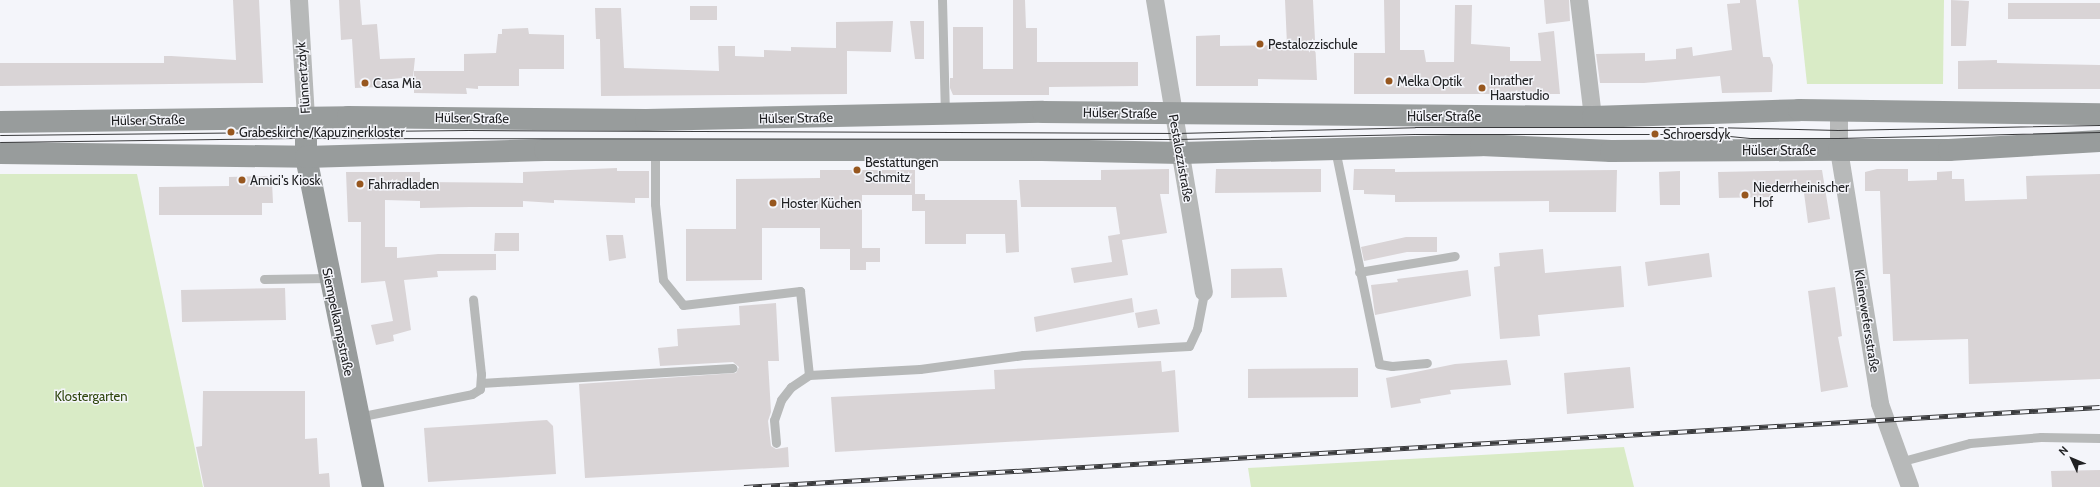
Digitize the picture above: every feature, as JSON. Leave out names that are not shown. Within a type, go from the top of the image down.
[{"type":"street","name":"Flünnertzdyk","points":[[299,0],[306,118],[306,156]]},
{"type":"street","name":"Pestalozzistraße","points":[[1155,0],[1204,292]]},
{"type":"street","points":[[1579,0],[1593,117]]},
{"type":"street","name":"Hülser Straße","points":[[0,122],[306,118],[646,120],[945,117],[1043,112],[1593,117],[1708,112],[1839,111],[2100,114]]},
{"type":"street","points":[[1839,111],[1839,150]]},
{"type":"street","name":"Hülser Straße","points":[[0,153],[306,156],[481,150],[655,150],[1181,153],[1481,145],[1611,151],[1950,150],[2100,141]]},
{"type":"street","name":"Kleinewefersstraße","points":[[1839,150],[1880,404],[1899,462],[1910,487]]},
{"type":"street","name":"Siempelkampstraße","points":[[306,156],[329,278],[373,487]]},
{"type":"lane","points":[[942,0],[945,117]]},
{"type":"lane","points":[[1335,149],[1379,364],[1392,366],[1427,363]]},
{"type":"lane","points":[[655,150],[655,204],[662,280],[683,305],[800,291],[809,375]]},
{"type":"lane","points":[[1359,272],[1456,256]]},
{"type":"lane","points":[[264,279],[329,278]]},
{"type":"lane","points":[[776,443],[774,420],[781,400],[791,387],[809,375],[920,369],[1023,355],[1189,346],[1196,329],[1204,292]]},
{"type":"lane","points":[[358,417],[472,394],[480,388],[481,383],[472,299]]},
{"type":"lane","points":[[481,383],[733,368]]},
{"type":"lane","points":[[1899,462],[1970,443],[2040,437],[2100,438]]},
{"type":"green space","points":[[1798,0],[1944,0],[1943,84],[1807,84]]},
{"type":"green space","name":"Klostergarten","points":[[0,174],[137,174],[203,487],[0,487]]},
{"type":"green space","points":[[1624,447],[1634,487],[1251,487],[1248,468]]},
{"type":"building","points":[[233,0],[259,0],[263,83],[0,86],[0,63],[164,63],[164,56],[236,60]]},
{"type":"building","points":[[339,0],[360,0],[362,25],[377,24],[380,59],[415,58],[413,77],[381,80],[382,87],[355,88],[352,39],[341,40]]},
{"type":"building","points":[[1013,0],[1025,0],[1026,28],[1037,28],[1037,62],[1138,62],[1138,86],[1049,87],[1049,95],[953,95],[950,88],[950,78],[953,78],[953,27],[983,27],[983,69],[1013,69]]},
{"type":"building","points":[[1285,0],[1313,0],[1317,80],[1258,79],[1258,86],[1196,86],[1196,36],[1220,35],[1220,46],[1287,45]]},
{"type":"building","points":[[1384,0],[1400,0],[1400,50],[1424,50],[1426,62],[1454,62],[1455,5],[1472,5],[1471,44],[1510,47],[1510,61],[1541,61],[1538,33],[1554,31],[1560,94],[1354,94],[1354,53],[1385,53]]},
{"type":"building","points":[[1544,0],[1569,0],[1570,21],[1546,24]]},
{"type":"building","points":[[1740,0],[1756,0],[1763,57],[1770,57],[1773,65],[1772,92],[1722,93],[1720,76],[1644,83],[1600,83],[1596,54],[1645,53],[1645,61],[1676,59],[1676,49],[1692,47],[1693,56],[1732,50],[1727,4],[1740,3]]},
{"type":"building","points":[[1951,0],[1969,1],[1966,46],[1951,46]]},
{"type":"building","points":[[2008,3],[2100,3],[2100,19],[2008,19]]},
{"type":"building","points":[[690,6],[717,6],[717,20],[690,20]]},
{"type":"building","points":[[595,8],[621,8],[624,68],[719,71],[718,46],[735,46],[735,56],[764,57],[764,50],[791,51],[791,47],[836,48],[836,22],[893,21],[891,52],[847,51],[847,94],[601,96],[600,39],[596,39]]},
{"type":"building","points":[[910,21],[924,21],[924,59],[915,59]]},
{"type":"building","points":[[528,28],[529,34],[564,35],[564,69],[519,69],[519,86],[478,86],[478,89],[466,88],[467,94],[414,93],[414,71],[464,71],[464,54],[496,53],[498,34],[502,34],[502,29]]},
{"type":"building","points":[[1997,60],[1997,63],[2100,65],[2100,89],[1958,89],[1958,61]]},
{"type":"building","points":[[617,168],[617,171],[649,171],[649,198],[635,198],[635,203],[554,200],[554,203],[523,201],[523,207],[420,208],[420,201],[385,200],[385,247],[397,247],[397,258],[438,254],[496,254],[496,270],[437,271],[438,277],[404,280],[411,330],[393,335],[394,341],[376,345],[371,325],[393,321],[385,281],[361,283],[361,222],[348,222],[346,172],[420,172],[420,182],[523,183],[523,172]]},
{"type":"building","points":[[1169,169],[1169,194],[1160,194],[1167,233],[1122,240],[1128,275],[1074,283],[1071,268],[1112,262],[1108,236],[1120,234],[1116,207],[1021,207],[1019,180],[1101,180],[1101,170]]},
{"type":"building","points":[[1216,169],[1321,169],[1321,192],[1215,193]]},
{"type":"building","points":[[1354,169],[1395,169],[1395,172],[1617,170],[1616,212],[1549,212],[1549,201],[1395,202],[1395,195],[1364,194],[1364,190],[1353,190]]},
{"type":"building","points":[[1877,169],[1908,169],[1908,181],[1937,180],[1937,172],[1952,171],[1952,179],[1964,179],[1965,201],[2027,199],[2026,176],[2100,174],[2100,379],[1969,384],[1968,339],[1893,341],[1890,274],[1883,274],[1880,191],[1865,191],[1865,172]]},
{"type":"building","points":[[820,170],[915,170],[915,194],[925,194],[925,211],[912,211],[912,195],[862,195],[862,248],[880,248],[880,262],[866,262],[866,270],[850,270],[850,249],[820,249],[820,228],[762,228],[762,280],[686,281],[686,229],[736,229],[736,179],[820,178]]},
{"type":"building","name":"Niederrheinischer Hof","points":[[1822,170],[1830,219],[1808,223],[1804,193],[1771,193],[1772,197],[1719,198],[1718,172]]},
{"type":"building","points":[[1680,171],[1680,205],[1660,205],[1659,172]]},
{"type":"building","points":[[267,176],[272,182],[273,203],[262,203],[262,215],[159,215],[159,187],[229,186],[229,177]]},
{"type":"building","points":[[925,200],[1017,200],[1019,252],[1006,253],[1005,234],[966,234],[966,244],[925,244]]},
{"type":"building","points":[[495,233],[519,233],[519,251],[494,251]]},
{"type":"building","points":[[606,235],[623,235],[626,258],[609,261]]},
{"type":"building","points":[[1406,237],[1437,237],[1437,252],[1407,252],[1364,261],[1361,247]]},
{"type":"building","points":[[1543,249],[1545,273],[1621,266],[1624,307],[1538,315],[1540,336],[1500,339],[1494,267],[1500,266],[1499,253]]},
{"type":"building","points":[[1709,253],[1712,277],[1648,286],[1645,262]]},
{"type":"building","points":[[1282,268],[1287,297],[1231,298],[1231,269]]},
{"type":"building","points":[[1468,270],[1471,296],[1375,315],[1371,285],[1398,282],[1397,279]]},
{"type":"building","points":[[1835,287],[1842,336],[1838,337],[1848,387],[1821,392],[1808,291]]},
{"type":"building","points":[[285,288],[286,320],[182,322],[181,290]]},
{"type":"building","points":[[1132,298],[1134,312],[1036,332],[1034,317]]},
{"type":"building","points":[[776,303],[779,361],[768,361],[771,412],[768,421],[771,446],[776,449],[788,447],[789,467],[585,478],[579,384],[736,373],[739,367],[733,362],[660,366],[658,348],[678,346],[677,329],[740,325],[739,306]]},
{"type":"building","points":[[1157,309],[1160,324],[1138,328],[1135,313]]},
{"type":"building","points":[[1507,360],[1511,385],[1450,390],[1451,394],[1420,399],[1421,403],[1391,408],[1386,378],[1455,364]]},
{"type":"building","points":[[1161,361],[1162,372],[1175,370],[1179,432],[835,452],[831,397],[995,389],[994,370]]},
{"type":"building","points":[[1630,367],[1634,408],[1567,414],[1564,373]]},
{"type":"building","points":[[1358,368],[1358,397],[1248,398],[1248,369]]},
{"type":"building","points":[[203,391],[305,391],[305,439],[317,438],[319,474],[329,473],[330,487],[204,487],[196,447],[202,446]]},
{"type":"building","points":[[547,420],[553,426],[556,474],[428,482],[424,428]]},
{"type":"building","points":[[2100,470],[2100,487],[2052,487],[2051,471]]},
{"type":"tram line","points":[[0,135],[468,130],[1177,133],[1415,127],[1709,127],[1838,130],[2100,125]]},
{"type":"tram line","points":[[0,142],[295,138],[1178,139],[1415,134],[1709,134],[1750,138],[1838,138],[2100,132]]},
{"type":"railway","points":[[744,487],[2100,407]]},
{"type":"place","name":"Pestalozzischule","points":[[1260,44]]},
{"type":"place","name":"Melka Optik","points":[[1389,81]]},
{"type":"place","name":"Casa Mia","points":[[365,83]]},
{"type":"place","name":"Inrather Haarstudio","points":[[1482,88]]},
{"type":"place","name":"Grabeskirche/Kapuzinerkloster","points":[[231,132]]},
{"type":"place","name":"Schroersdyk","points":[[1655,134]]},
{"type":"place","name":"Bestattungen Schmitz","points":[[857,170]]},
{"type":"place","name":"Amici's Kiosk","points":[[242,180]]},
{"type":"place","name":"Fahrradladen","points":[[360,184]]},
{"type":"place","name":"Niederrheinischer Hof","points":[[1745,195]]},
{"type":"place","name":"Hoster Küchen","points":[[773,203]]}]
